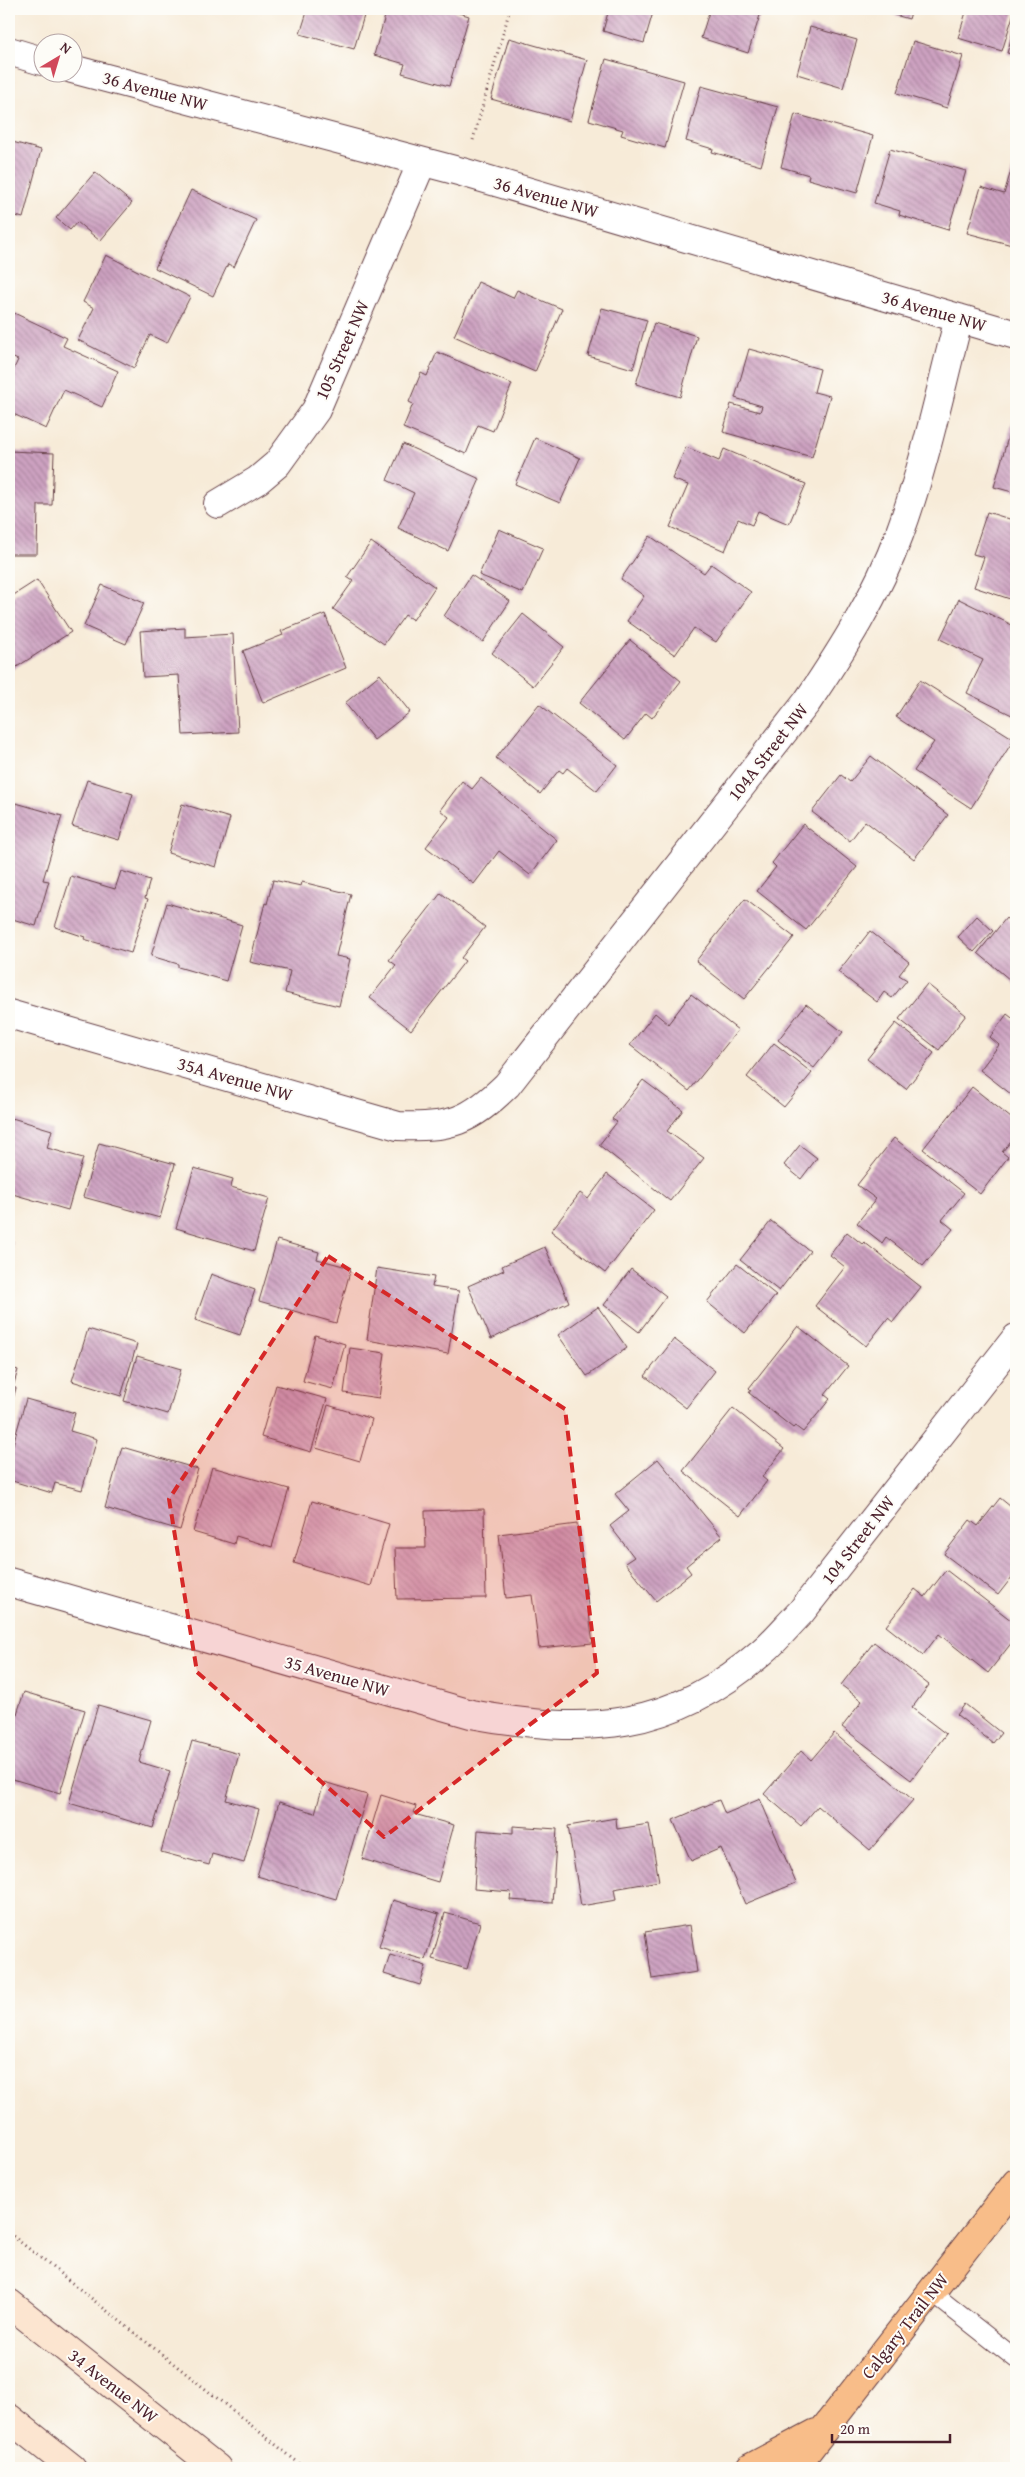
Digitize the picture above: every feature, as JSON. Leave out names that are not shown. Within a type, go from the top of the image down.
[{"type":"highway","name":"Calgary Trail NW","points":[[794,2468],[1016,2183]]},
{"type":"highway","points":[[750,2468],[824,2429]]},
{"type":"main road","name":"34 Avenue NW","points":[[9,2303],[217,2468]]},
{"type":"main road","points":[[9,2418],[72,2468]]},
{"type":"street","points":[[9,52],[32,58]]},
{"type":"street","name":"36 Avenue NW","points":[[82,72],[481,178],[1016,335]]},
{"type":"street","name":"105 Street NW","points":[[218,504],[258,480],[277,464],[316,410],[422,162]]},
{"type":"street","name":"104A Street NW","points":[[463,1120],[488,1104],[507,1085],[807,702],[841,651],[882,574],[912,499],[959,318]]},
{"type":"street","name":"35A Avenue NW","points":[[9,1014],[398,1126],[427,1127],[463,1120]]},
{"type":"street","name":"104 Street NW","points":[[670,1710],[726,1680],[764,1650],[801,1612],[1016,1338]]},
{"type":"street","name":"35 Avenue NW","points":[[9,1582],[471,1714],[526,1724],[575,1726],[621,1722],[670,1710]]},
{"type":"lane","points":[[931,2292],[1016,2359]]},
{"type":"path","points":[[470,149],[510,9]]},
{"type":"path","points":[[9,2233],[305,2468]]},
{"type":"highlighted area","points":[[328,1256],[565,1409],[597,1673],[384,1837],[197,1672],[169,1499]]},
{"type":"building","points":[[308,9],[366,9],[354,49],[300,34]]},
{"type":"building","points":[[387,9],[445,9],[469,16],[449,86],[402,73],[405,64],[374,55]]},
{"type":"building","points":[[609,9],[654,9],[644,43],[603,31]]},
{"type":"building","points":[[710,9],[762,9],[748,53],[701,38]]},
{"type":"building","points":[[874,9],[912,9],[909,19]]},
{"type":"building","points":[[967,9],[1015,9],[1002,51],[958,38]]},
{"type":"building","points":[[1016,22],[1016,55],[1007,53]]},
{"type":"building","points":[[810,27],[857,40],[843,88],[797,74]]},
{"type":"building","points":[[509,38],[587,60],[570,121],[491,99]]},
{"type":"building","points":[[913,41],[963,56],[947,108],[897,93]]},
{"type":"building","points":[[606,59],[684,81],[665,148],[621,135],[623,130],[589,120]]},
{"type":"building","points":[[701,86],[778,107],[761,166],[712,152],[713,149],[686,141]]},
{"type":"building","points":[[795,114],[873,136],[857,193],[808,179],[809,175],[781,167]]},
{"type":"building","points":[[9,141],[41,150],[23,218],[9,214]]},
{"type":"building","points":[[890,149],[966,171],[948,230],[899,215],[900,211],[874,203]]},
{"type":"building","points":[[1016,154],[1016,234],[1012,245],[967,233],[981,187],[1004,194]]},
{"type":"building","points":[[95,172],[132,203],[100,241],[77,222],[70,230],[56,218]]},
{"type":"building","points":[[191,190],[256,220],[234,267],[228,264],[213,296],[155,268]]},
{"type":"building","points":[[106,255],[190,297],[167,343],[150,335],[134,368],[78,340],[94,308],[83,302]]},
{"type":"building","points":[[478,282],[513,298],[517,290],[562,309],[535,372],[454,336]]},
{"type":"building","points":[[602,308],[647,320],[633,369],[588,356]]},
{"type":"building","points":[[12,312],[67,338],[63,346],[118,371],[102,407],[64,390],[46,429],[9,412],[9,379],[18,360],[9,356],[9,319]]},
{"type":"building","points":[[654,323],[697,336],[680,397],[636,384]]},
{"type":"building","points":[[749,349],[820,369],[814,392],[830,396],[812,457],[723,432],[731,404],[760,412],[762,406],[735,398]]},
{"type":"building","points":[[437,352],[512,384],[493,431],[478,425],[466,454],[403,428],[413,404],[409,402],[421,373],[427,376]]},
{"type":"building","points":[[1012,423],[1016,424],[1016,493],[994,487]]},
{"type":"building","points":[[535,438],[580,458],[560,503],[515,484]]},
{"type":"building","points":[[403,444],[480,479],[448,551],[398,528],[414,493],[387,480]]},
{"type":"building","points":[[686,447],[719,461],[724,449],[806,484],[789,524],[758,511],[752,525],[738,519],[725,551],[670,527],[688,485],[672,479]]},
{"type":"building","points":[[9,451],[54,453],[52,505],[38,505],[37,554],[9,554]]},
{"type":"building","points":[[987,512],[1016,521],[1016,601],[974,587],[984,557],[973,554]]},
{"type":"building","points":[[499,529],[543,548],[523,593],[479,575]]},
{"type":"building","points":[[650,536],[704,573],[711,564],[751,592],[716,642],[694,628],[675,655],[627,621],[644,596],[621,579]]},
{"type":"building","points":[[371,542],[435,587],[413,620],[405,615],[384,644],[333,609],[353,581],[347,577]]},
{"type":"building","points":[[471,575],[510,601],[483,642],[444,616]]},
{"type":"building","points":[[37,580],[71,632],[9,672],[9,598]]},
{"type":"building","points":[[102,585],[144,603],[126,644],[84,626]]},
{"type":"building","points":[[959,599],[1016,627],[1016,717],[967,693],[983,660],[940,639]]},
{"type":"building","points":[[325,614],[346,668],[263,703],[243,651],[283,635],[281,631]]},
{"type":"building","points":[[523,614],[564,647],[533,686],[492,653]]},
{"type":"building","points":[[185,628],[185,637],[233,634],[238,732],[183,735],[179,675],[143,677],[140,631]]},
{"type":"building","points":[[630,640],[681,681],[652,718],[646,713],[625,740],[579,703]]},
{"type":"building","points":[[380,674],[410,712],[374,740],[345,703]]},
{"type":"building","points":[[920,680],[1014,739],[971,808],[914,771],[934,742],[896,717]]},
{"type":"building","points":[[539,704],[617,765],[597,791],[567,768],[563,773],[559,770],[540,794],[496,758]]},
{"type":"building","points":[[871,756],[948,815],[914,859],[865,821],[850,841],[812,812],[841,775],[850,782]]},
{"type":"building","points":[[481,778],[557,840],[530,875],[499,851],[474,884],[426,847],[449,817],[440,810],[462,781],[472,789]]},
{"type":"building","points":[[87,780],[133,794],[119,840],[72,826]]},
{"type":"building","points":[[16,803],[62,816],[43,880],[49,881],[36,926],[9,918],[9,825]]},
{"type":"building","points":[[182,804],[230,818],[216,867],[168,853]]},
{"type":"building","points":[[803,824],[857,867],[806,930],[757,891],[776,867],[772,863]]},
{"type":"building","points":[[121,871],[150,880],[145,898],[148,899],[131,953],[84,939],[85,937],[55,927],[71,876],[115,889]]},
{"type":"building","points":[[273,880],[301,886],[302,882],[351,894],[336,956],[350,959],[339,1006],[285,993],[290,971],[250,962]]},
{"type":"building","points":[[441,893],[485,927],[461,958],[465,961],[411,1030],[370,998],[396,965],[389,960]]},
{"type":"building","points":[[745,899],[794,937],[744,999],[696,961]]},
{"type":"building","points":[[167,903],[242,925],[226,981],[178,967],[178,964],[151,956]]},
{"type":"building","points":[[977,916],[993,931],[974,952],[958,937]]},
{"type":"building","points":[[1006,918],[1016,927],[1016,985],[978,953]]},
{"type":"building","points":[[870,931],[909,962],[899,975],[907,980],[892,998],[884,992],[877,1002],[838,972]]},
{"type":"building","points":[[927,984],[966,1015],[939,1050],[899,1019]]},
{"type":"building","points":[[691,994],[738,1030],[689,1091],[630,1045],[655,1013],[668,1024]]},
{"type":"building","points":[[806,1004],[843,1032],[814,1068],[778,1040]]},
{"type":"building","points":[[1007,1014],[1016,1021],[1016,1098],[980,1070],[999,1045],[990,1037]]},
{"type":"building","points":[[896,1023],[934,1053],[906,1089],[867,1059]]},
{"type":"building","points":[[774,1043],[812,1073],[784,1107],[747,1077]]},
{"type":"building","points":[[643,1080],[683,1110],[667,1131],[704,1158],[670,1201],[599,1145],[617,1122],[612,1119]]},
{"type":"building","points":[[972,1087],[1016,1122],[1016,1135],[1002,1152],[1008,1157],[980,1194],[923,1149]]},
{"type":"building","points":[[12,1118],[52,1130],[47,1148],[83,1158],[68,1210],[9,1193],[9,1130]]},
{"type":"building","points":[[894,1138],[964,1193],[942,1220],[953,1229],[923,1266],[886,1237],[882,1243],[857,1223],[876,1199],[857,1185]]},
{"type":"building","points":[[99,1143],[175,1164],[160,1218],[83,1197]]},
{"type":"building","points":[[800,1145],[817,1158],[801,1179],[784,1165]]},
{"type":"building","points":[[194,1168],[233,1179],[231,1187],[269,1198],[254,1251],[176,1228]]},
{"type":"building","points":[[607,1174],[654,1210],[605,1273],[551,1231],[580,1193],[588,1199]]},
{"type":"building","points":[[771,1221],[810,1251],[779,1291],[740,1260]]},
{"type":"building","points":[[847,1232],[862,1244],[864,1242],[921,1287],[893,1322],[888,1318],[866,1346],[815,1306],[845,1267],[830,1255]]},
{"type":"building","points":[[277,1240],[319,1252],[317,1259],[351,1268],[336,1323],[259,1301]]},
{"type":"building","points":[[9,1241],[13,1242],[9,1255]]},
{"type":"building","points":[[545,1247],[569,1302],[491,1339],[468,1286],[504,1270],[502,1266]]},
{"type":"building","points":[[737,1264],[776,1295],[745,1333],[707,1302]]},
{"type":"building","points":[[377,1268],[434,1277],[432,1287],[459,1291],[448,1354],[367,1340]]},
{"type":"building","points":[[631,1269],[666,1296],[639,1332],[604,1305]]},
{"type":"building","points":[[211,1274],[255,1290],[240,1335],[195,1320]]},
{"type":"building","points":[[598,1307],[627,1348],[587,1376],[558,1335]]},
{"type":"building","points":[[798,1326],[848,1366],[825,1395],[830,1399],[803,1432],[795,1426],[793,1428],[749,1393],[751,1390],[749,1388]]},
{"type":"building","points":[[88,1329],[137,1344],[121,1396],[72,1381]]},
{"type":"building","points":[[315,1335],[345,1344],[333,1389],[303,1381]]},
{"type":"building","points":[[674,1339],[715,1371],[686,1408],[645,1376]]},
{"type":"building","points":[[350,1348],[385,1353],[379,1398],[344,1393]]},
{"type":"building","points":[[137,1356],[181,1369],[168,1414],[124,1401]]},
{"type":"building","points":[[9,1367],[18,1370],[13,1387],[16,1388],[9,1414]]},
{"type":"building","points":[[276,1385],[327,1399],[311,1452],[261,1437]]},
{"type":"building","points":[[26,1399],[75,1413],[70,1431],[97,1439],[82,1490],[55,1483],[52,1493],[9,1480],[9,1458]]},
{"type":"building","points":[[328,1405],[372,1419],[360,1461],[316,1448]]},
{"type":"building","points":[[733,1408],[784,1449],[762,1477],[767,1481],[740,1516],[683,1471]]},
{"type":"building","points":[[122,1447],[198,1469],[180,1530],[105,1508]]},
{"type":"building","points":[[658,1459],[722,1537],[686,1566],[691,1573],[656,1601],[625,1563],[634,1557],[610,1526],[629,1511],[615,1494]]},
{"type":"building","points":[[212,1467],[289,1489],[272,1547],[236,1536],[234,1544],[193,1532]]},
{"type":"building","points":[[1000,1498],[1016,1511],[1016,1572],[998,1595],[944,1554],[970,1520],[978,1526]]},
{"type":"building","points":[[312,1501],[389,1524],[371,1586],[294,1563]]},
{"type":"building","points":[[484,1509],[486,1598],[397,1599],[395,1548],[426,1548],[425,1511]]},
{"type":"building","points":[[577,1524],[593,1643],[539,1648],[532,1595],[506,1598],[499,1534]]},
{"type":"building","points":[[946,1570],[1016,1624],[1016,1637],[988,1673],[939,1634],[923,1655],[886,1626],[915,1589],[925,1597]]},
{"type":"building","points":[[874,1642],[929,1685],[912,1708],[946,1734],[911,1780],[842,1727],[862,1701],[841,1685]]},
{"type":"building","points":[[24,1692],[85,1710],[60,1793],[9,1778],[9,1712],[17,1714]]},
{"type":"building","points":[[965,1704],[1001,1733],[993,1743],[957,1715]]},
{"type":"building","points":[[98,1705],[151,1720],[139,1762],[170,1771],[153,1828],[69,1803]]},
{"type":"building","points":[[834,1733],[913,1800],[870,1850],[818,1806],[801,1826],[764,1794],[801,1751],[811,1760]]},
{"type":"building","points":[[192,1741],[239,1754],[226,1800],[259,1809],[244,1863],[212,1854],[209,1865],[161,1852]]},
{"type":"building","points":[[324,1782],[367,1795],[336,1899],[257,1876],[279,1802],[315,1813]]},
{"type":"building","points":[[381,1795],[416,1806],[414,1814],[454,1825],[438,1882],[362,1859]]},
{"type":"building","points":[[760,1799],[796,1883],[745,1904],[721,1848],[691,1861],[673,1820],[719,1800],[725,1814]]},
{"type":"building","points":[[616,1818],[617,1829],[649,1824],[659,1881],[614,1889],[616,1900],[581,1906],[568,1826]]},
{"type":"building","points":[[513,1826],[557,1829],[552,1903],[510,1900],[511,1892],[474,1889],[478,1830],[513,1833]]},
{"type":"building","points":[[393,1900],[439,1914],[425,1960],[379,1947]]},
{"type":"building","points":[[445,1913],[480,1923],[467,1969],[432,1959]]},
{"type":"building","points":[[690,1925],[697,1972],[652,1979],[645,1932]]},
{"type":"building","points":[[390,1955],[426,1966],[420,1985],[384,1974]]}]
